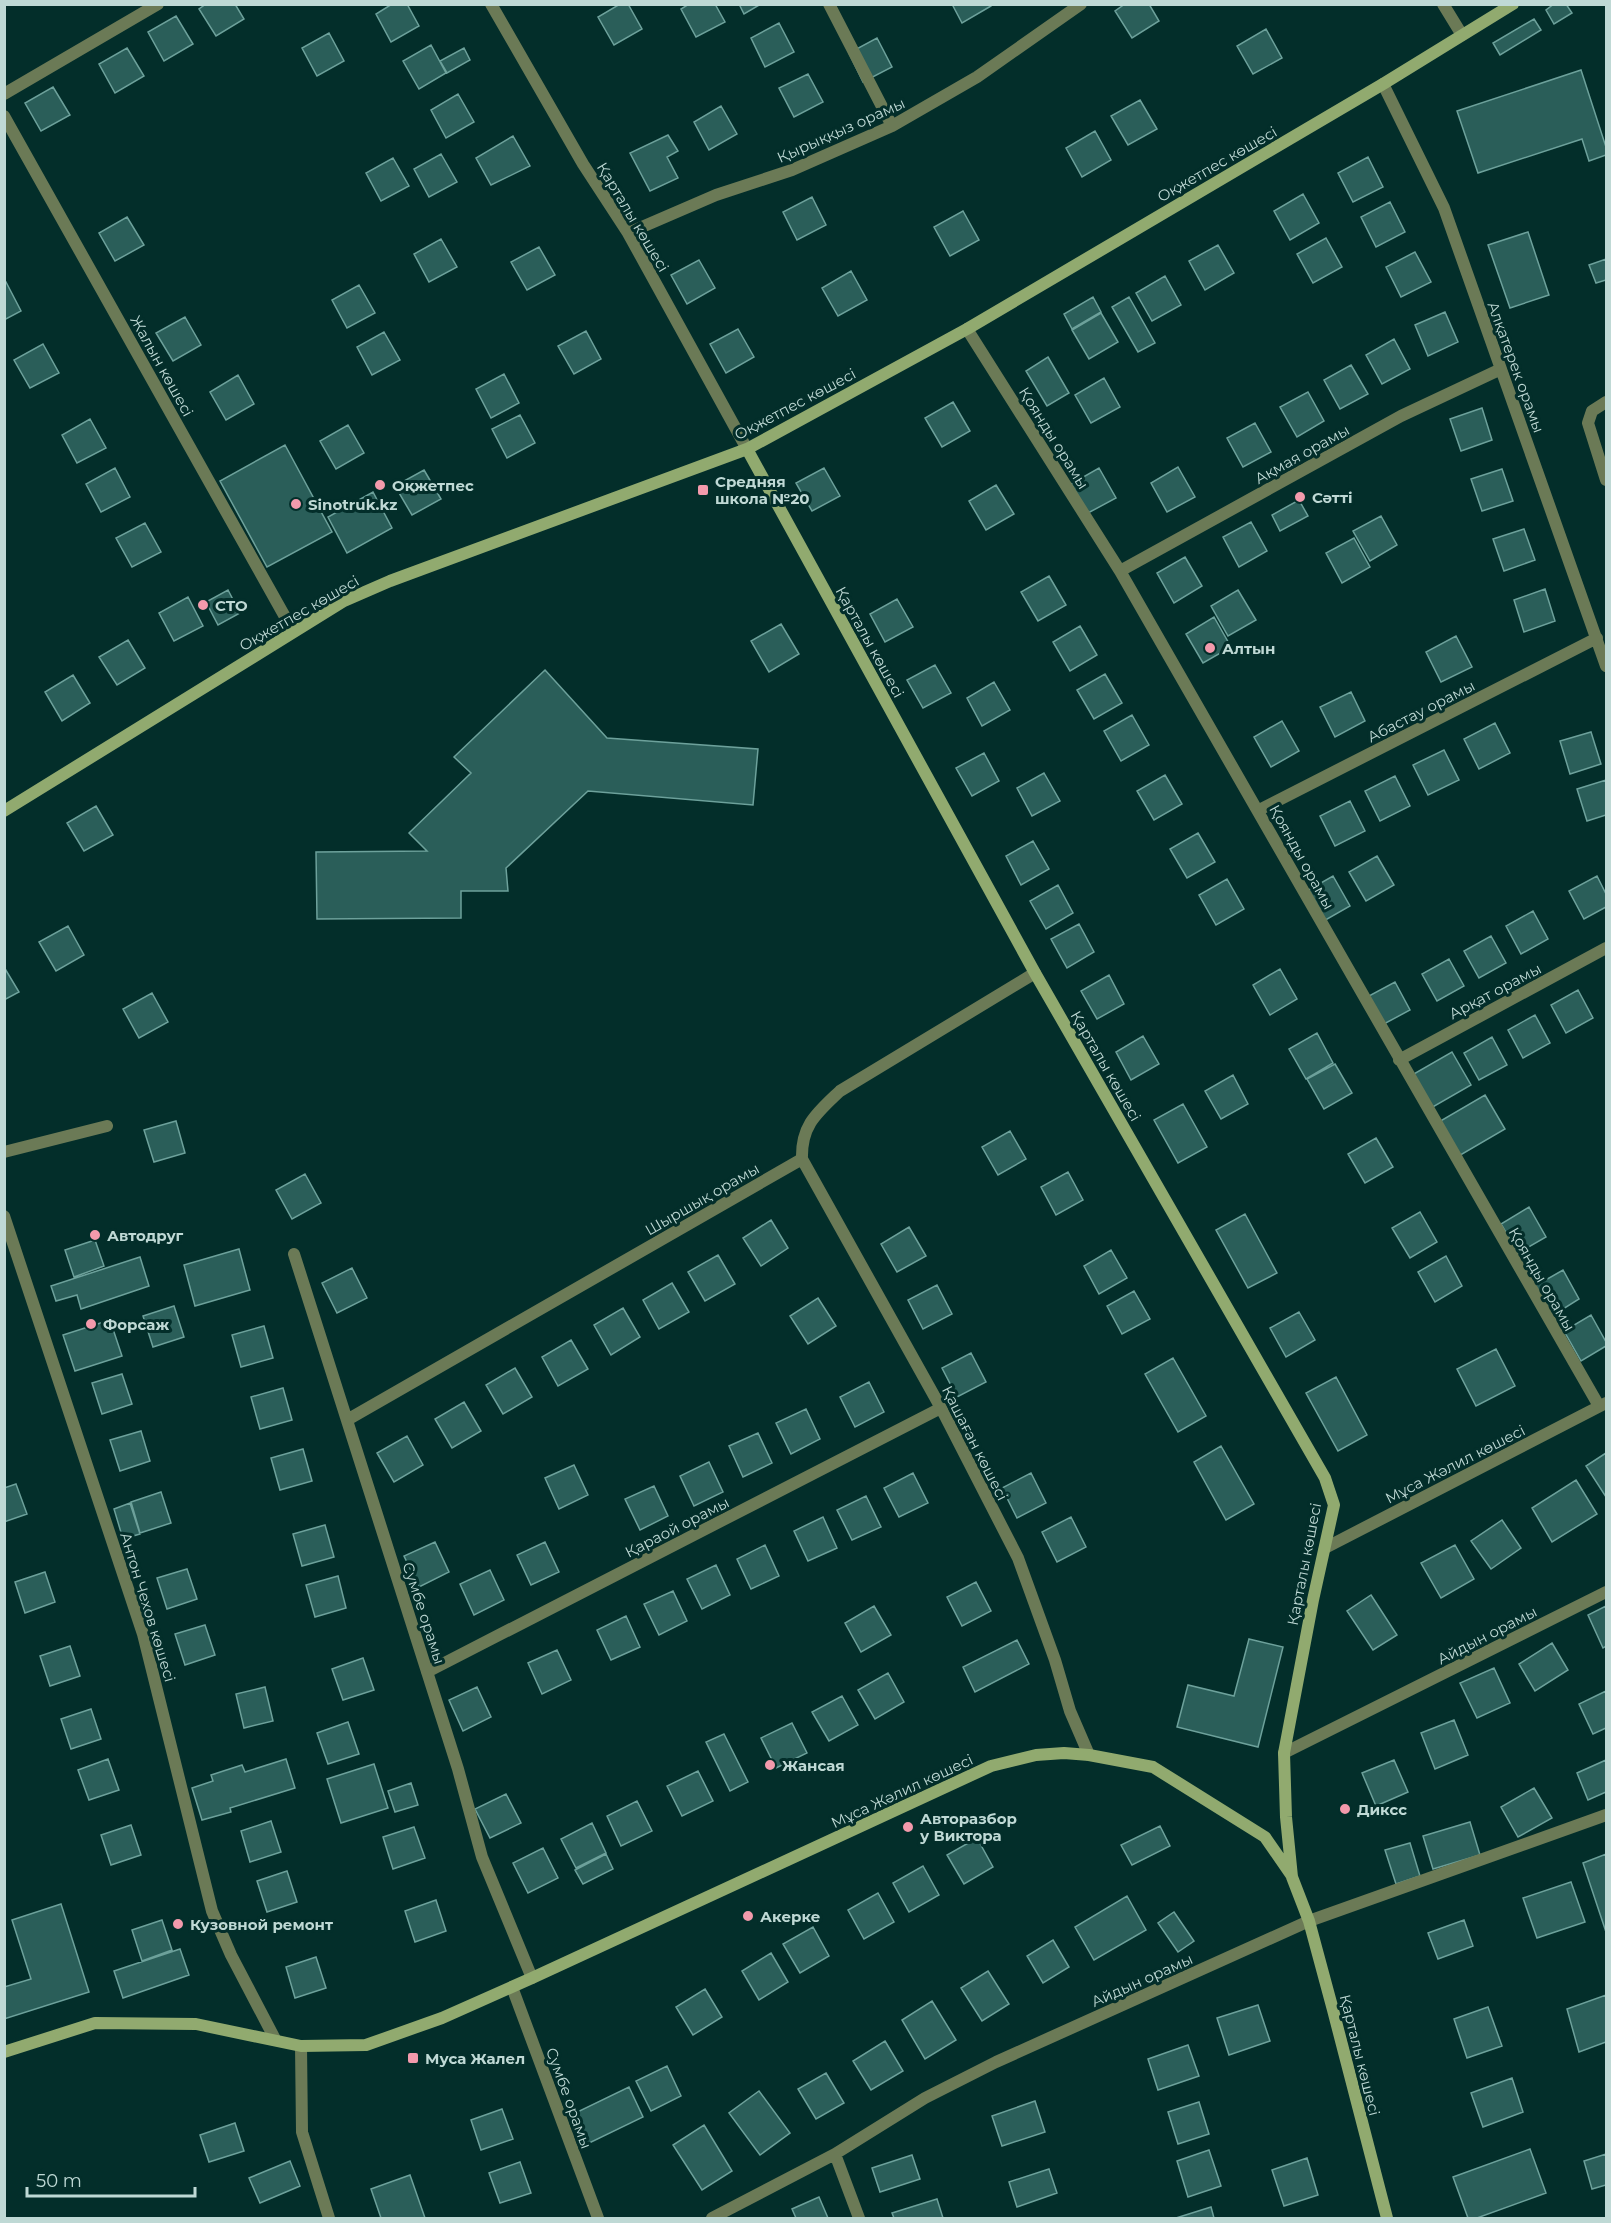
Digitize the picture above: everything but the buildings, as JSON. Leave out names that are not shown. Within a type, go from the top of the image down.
[{"type":"street","points":[[4,94],[158,4]]},
{"type":"street","name":"Қарталы көшесі","points":[[491,4],[583,164],[628,233],[1035,973],[1325,1478],[1334,1505],[1313,1600],[1284,1753],[1284,1785],[1292,1877],[1309,1921],[1387,2218]]},
{"type":"street","points":[[829,4],[892,126]]},
{"type":"street","points":[[1443,4],[1462,35]]},
{"type":"street","name":"Оқжетпес көшесі","points":[[4,812],[344,601],[390,580],[747,449],[967,329],[1383,84],[1513,4]]},
{"type":"street","name":"Қырыққыз орамы","points":[[628,233],[716,195],[792,170],[892,126],[977,77],[1073,7]]},
{"type":"street","name":"Алқатерек орамы","points":[[1383,84],[1444,208],[1606,666]]},
{"type":"street","name":"Жалын көшесі","points":[[4,116],[293,631]]},
{"type":"street","name":"Қоянды орамы","points":[[967,329],[1120,571],[1399,1060],[1603,1405]]},
{"type":"street","name":"Ақмая орамы","points":[[1120,571],[1401,416],[1501,369]]},
{"type":"street","points":[[1606,402],[1592,411],[1588,423],[1606,480]]},
{"type":"street","name":"Абастау орамы","points":[[1258,810],[1597,638]]},
{"type":"street","name":"Арқат орамы","points":[[1399,1060],[1606,948]]},
{"type":"street","points":[[802,1159],[801,1142],[813,1118],[840,1091],[1035,973]]},
{"type":"street","points":[[4,1152],[107,1126]]},
{"type":"street","name":"Қашаған көшесі","points":[[802,1159],[941,1408],[1018,1558],[1055,1660],[1070,1711],[1089,1755]]},
{"type":"street","name":"Шыршық орамы","points":[[347,1420],[802,1159]]},
{"type":"street","name":"Антон Чехов көшесі","points":[[4,1216],[144,1634],[212,1911],[231,1955],[275,2039]]},
{"type":"street","name":"Сумбе орамы","points":[[294,1254],[458,1769],[482,1857],[532,1978]]},
{"type":"street","name":"Мұса Жәлил көшесі","points":[[1325,1548],[1603,1405]]},
{"type":"street","name":"Қараой орамы","points":[[427,1672],[941,1408]]},
{"type":"street","name":"Айдын орамы","points":[[1284,1753],[1606,1592]]},
{"type":"street","name":"Мұса Жәлил көшесі","points":[[4,2052],[95,2024],[196,2024],[302,2046],[366,2045],[442,2018],[512,1987],[991,1766],[1036,1755],[1064,1753],[1089,1755],[1153,1767],[1222,1808],[1265,1837],[1292,1877]]},
{"type":"street","name":"Айдын орамы","points":[[712,2218],[835,2154],[925,2098],[996,2062],[1309,1921],[1606,1815]]},
{"type":"street","name":"Сумбе орамы","points":[[512,1987],[598,2218]]},
{"type":"street","points":[[302,2046],[302,2132],[329,2218]]},
{"type":"street","points":[[835,2154],[859,2218]]},
{"type":"place","name":"Оқжетпес","points":[[380,485]]},
{"type":"place","name":"Средняя школа №20","points":[[703,490]]},
{"type":"place","name":"Сәттi","points":[[1300,497]]},
{"type":"place","name":"Sinotruk.kz","points":[[296,504]]},
{"type":"place","name":"СТО","points":[[203,605]]},
{"type":"place","name":"Алтын","points":[[1210,648]]},
{"type":"place","name":"Автодруг","points":[[95,1235]]},
{"type":"place","name":"Форсаж","points":[[91,1324]]},
{"type":"place","name":"Жансая","points":[[770,1765]]},
{"type":"place","name":"Диксс","points":[[1345,1809]]},
{"type":"place","name":"Авторазбор у Виктора","points":[[908,1827]]},
{"type":"place","name":"Акерке","points":[[748,1916]]},
{"type":"place","name":"Кузовной ремонт","points":[[178,1924]]},
{"type":"place","name":"Муса Жалел","points":[[413,2058]]}]
